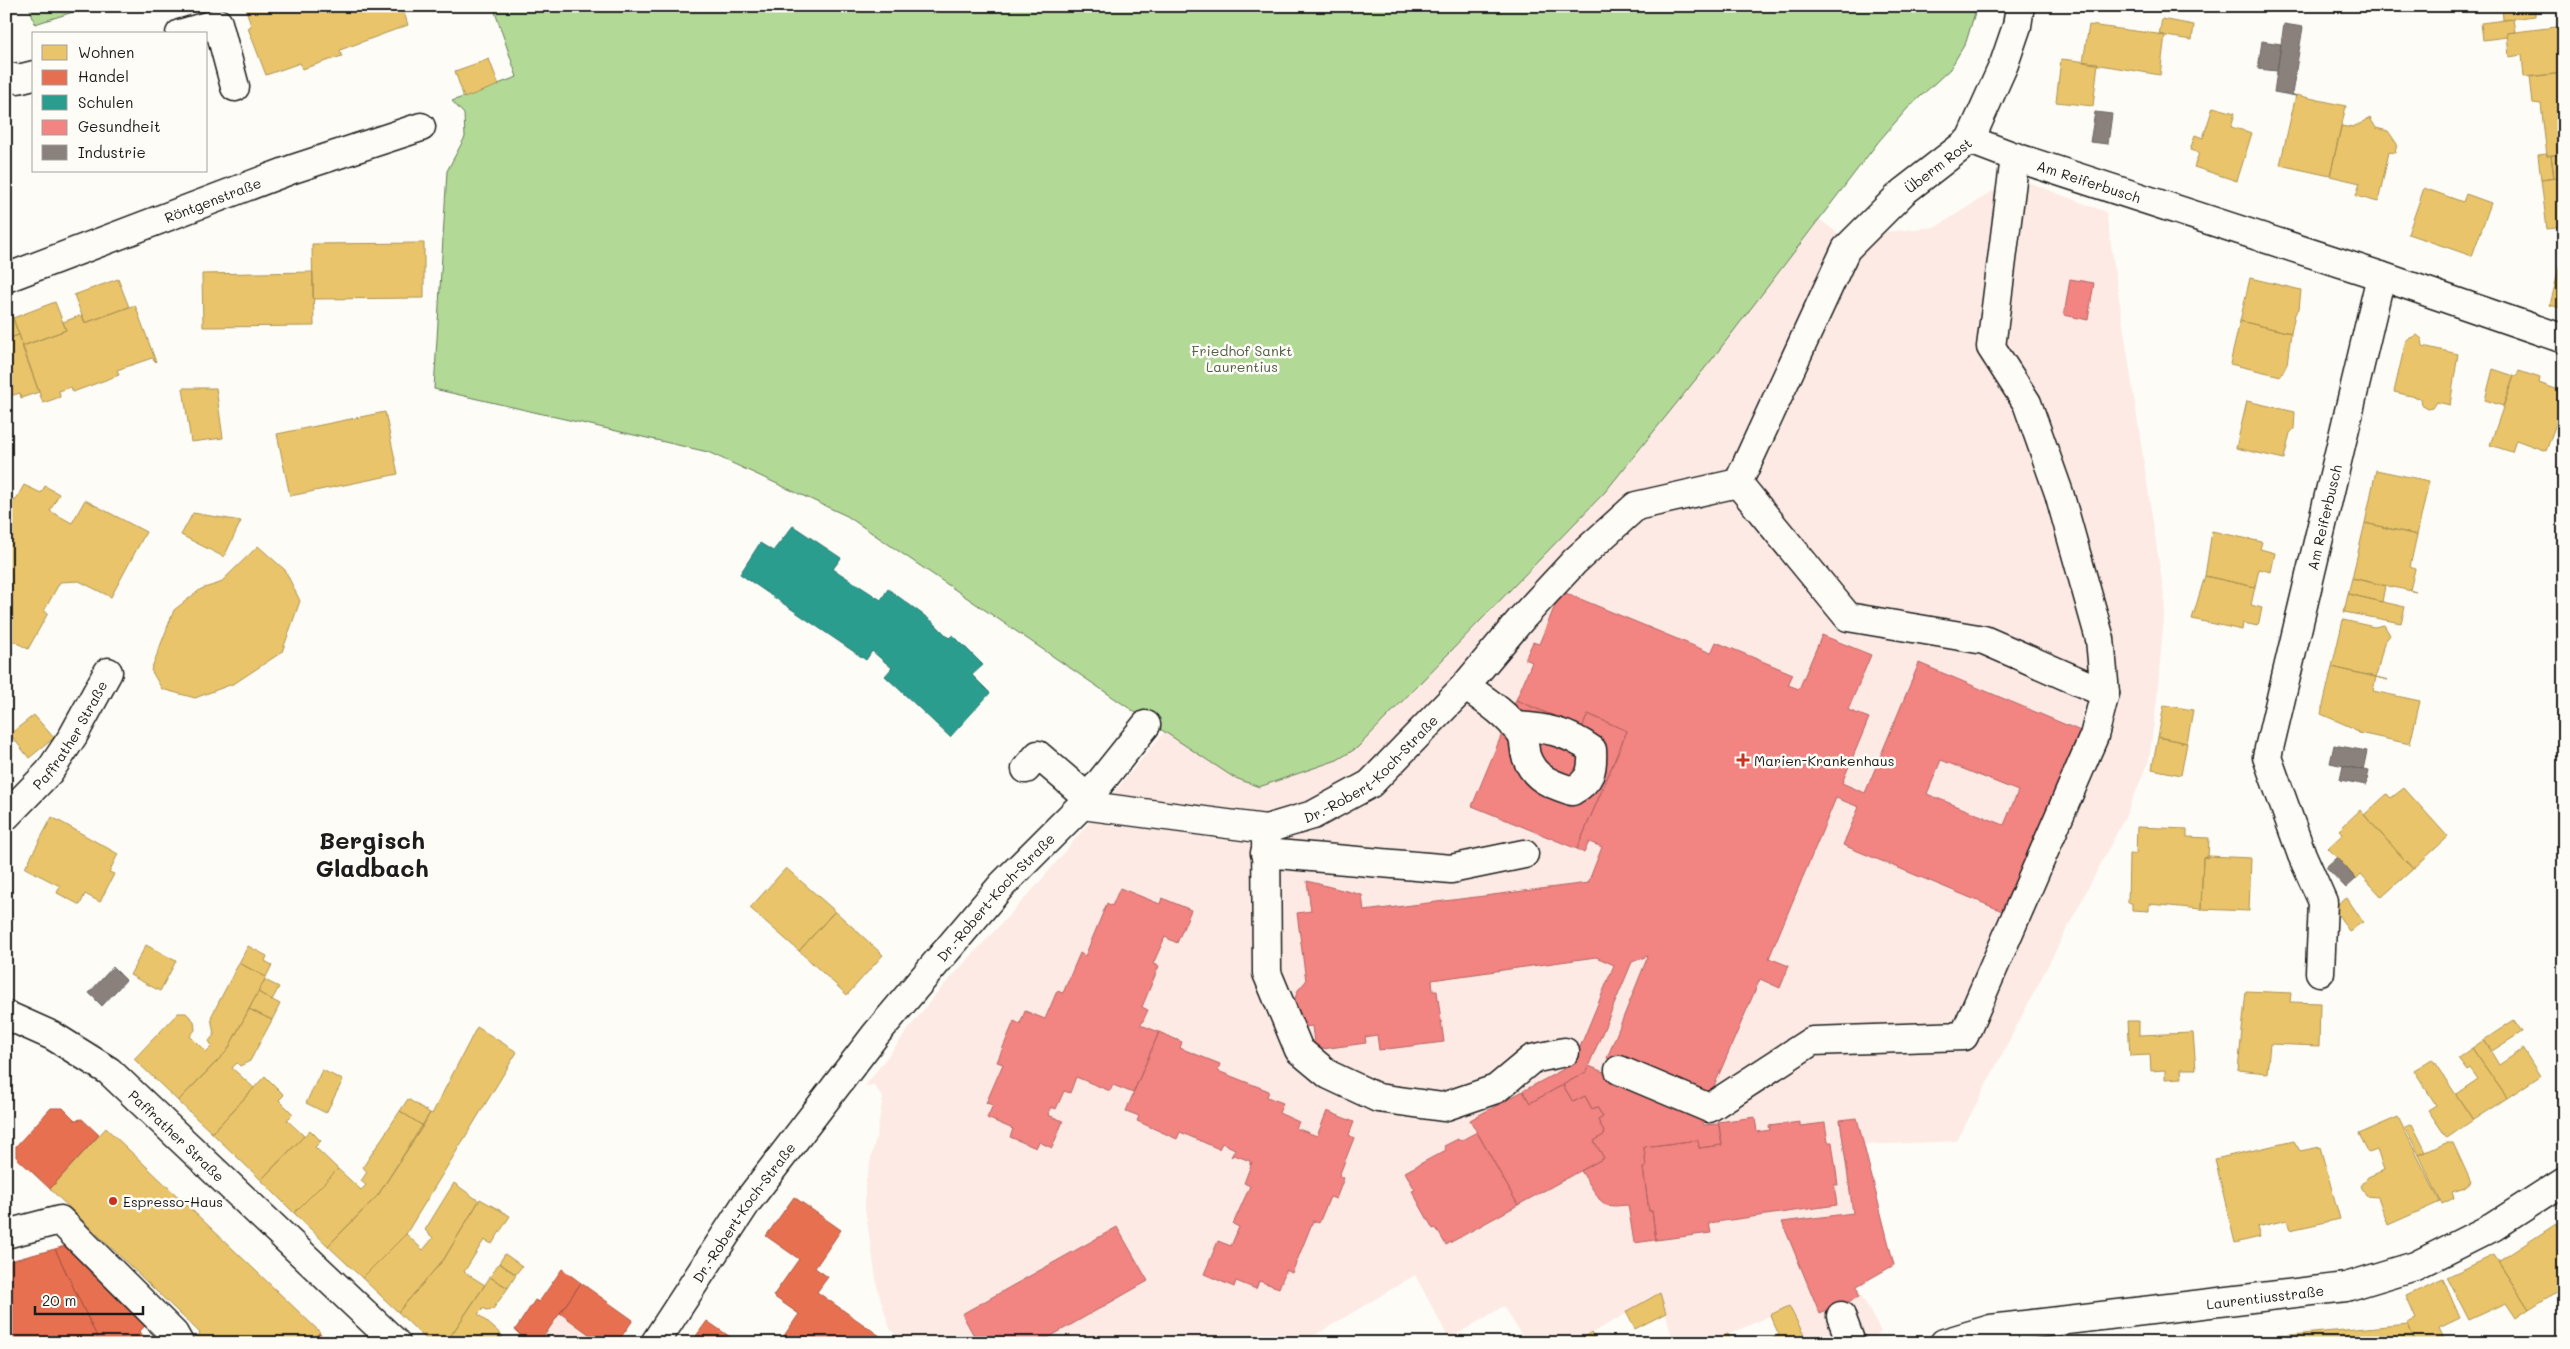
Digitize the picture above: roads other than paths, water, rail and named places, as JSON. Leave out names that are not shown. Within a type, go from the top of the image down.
[{"type":"street","name":"Überm Rost","points":[[1738,483],[1846,249],[1903,192],[1970,140],[2004,64],[2017,26],[2020,6]]},
{"type":"street","points":[[187,32],[218,23],[236,87]]},
{"type":"street","points":[[6,76],[18,79],[32,76]]},
{"type":"street","name":"Röntgenstraße","points":[[6,278],[293,170],[421,127]]},
{"type":"street","name":"Am Reiferbusch","points":[[1970,140],[2015,158],[2381,276],[2564,339]]},
{"type":"street","points":[[1619,1070],[1709,1108],[1812,1041],[1964,1036],[2094,736],[2105,693],[2100,639],[2059,493],[2027,403],[1991,346],[2015,158]]},
{"type":"street","name":"Am Reiferbusch","points":[[2320,972],[2323,902],[2302,855],[2267,757],[2381,276]]},
{"type":"street","points":[[1738,483],[1848,617],[1984,640],[2105,693]]},
{"type":"street","name":"Dr.-Robert-Koch-Straße","points":[[655,1343],[747,1202],[876,1034],[1002,885],[1085,801],[1265,841],[1370,784],[1466,686],[1523,617],[1575,561],[1636,506],[1738,483]]},
{"type":"street","name":"Paffrather Straße","points":[[6,816],[49,772],[73,736],[108,672]]},
{"type":"street","points":[[1466,686],[1501,712],[1514,726]]},
{"type":"street","points":[[1026,769],[1038,755],[1085,801],[1146,725]]},
{"type":"street","points":[[1524,854],[1450,869],[1265,841],[1267,973],[1299,1050],[1329,1075],[1378,1098],[1443,1108],[1496,1089],[1532,1059],[1564,1052]]},
{"type":"street","name":"Paffrather Straße","points":[[6,1015],[46,1032],[109,1071],[396,1343]]},
{"type":"street","name":"Laurentiusstraße","points":[[1944,1343],[1991,1329],[2346,1287],[2415,1266],[2493,1227],[2564,1181]]},
{"type":"street","points":[[6,1234],[60,1220],[174,1334],[179,1343]]},
{"type":"street","points":[[1841,1316],[1851,1343]]},
{"type":"place","name":"Marien-Krankenhaus","points":[[1743,760]]},
{"type":"place","name":"Espresso-Haus","points":[[113,1201]]},
{"type":"district","name":"Bergisch Gladbach","points":[[372,853]]},
{"type":"park label","name":"Friedhof Sankt Laurentius","points":[[1242,358]]}]
